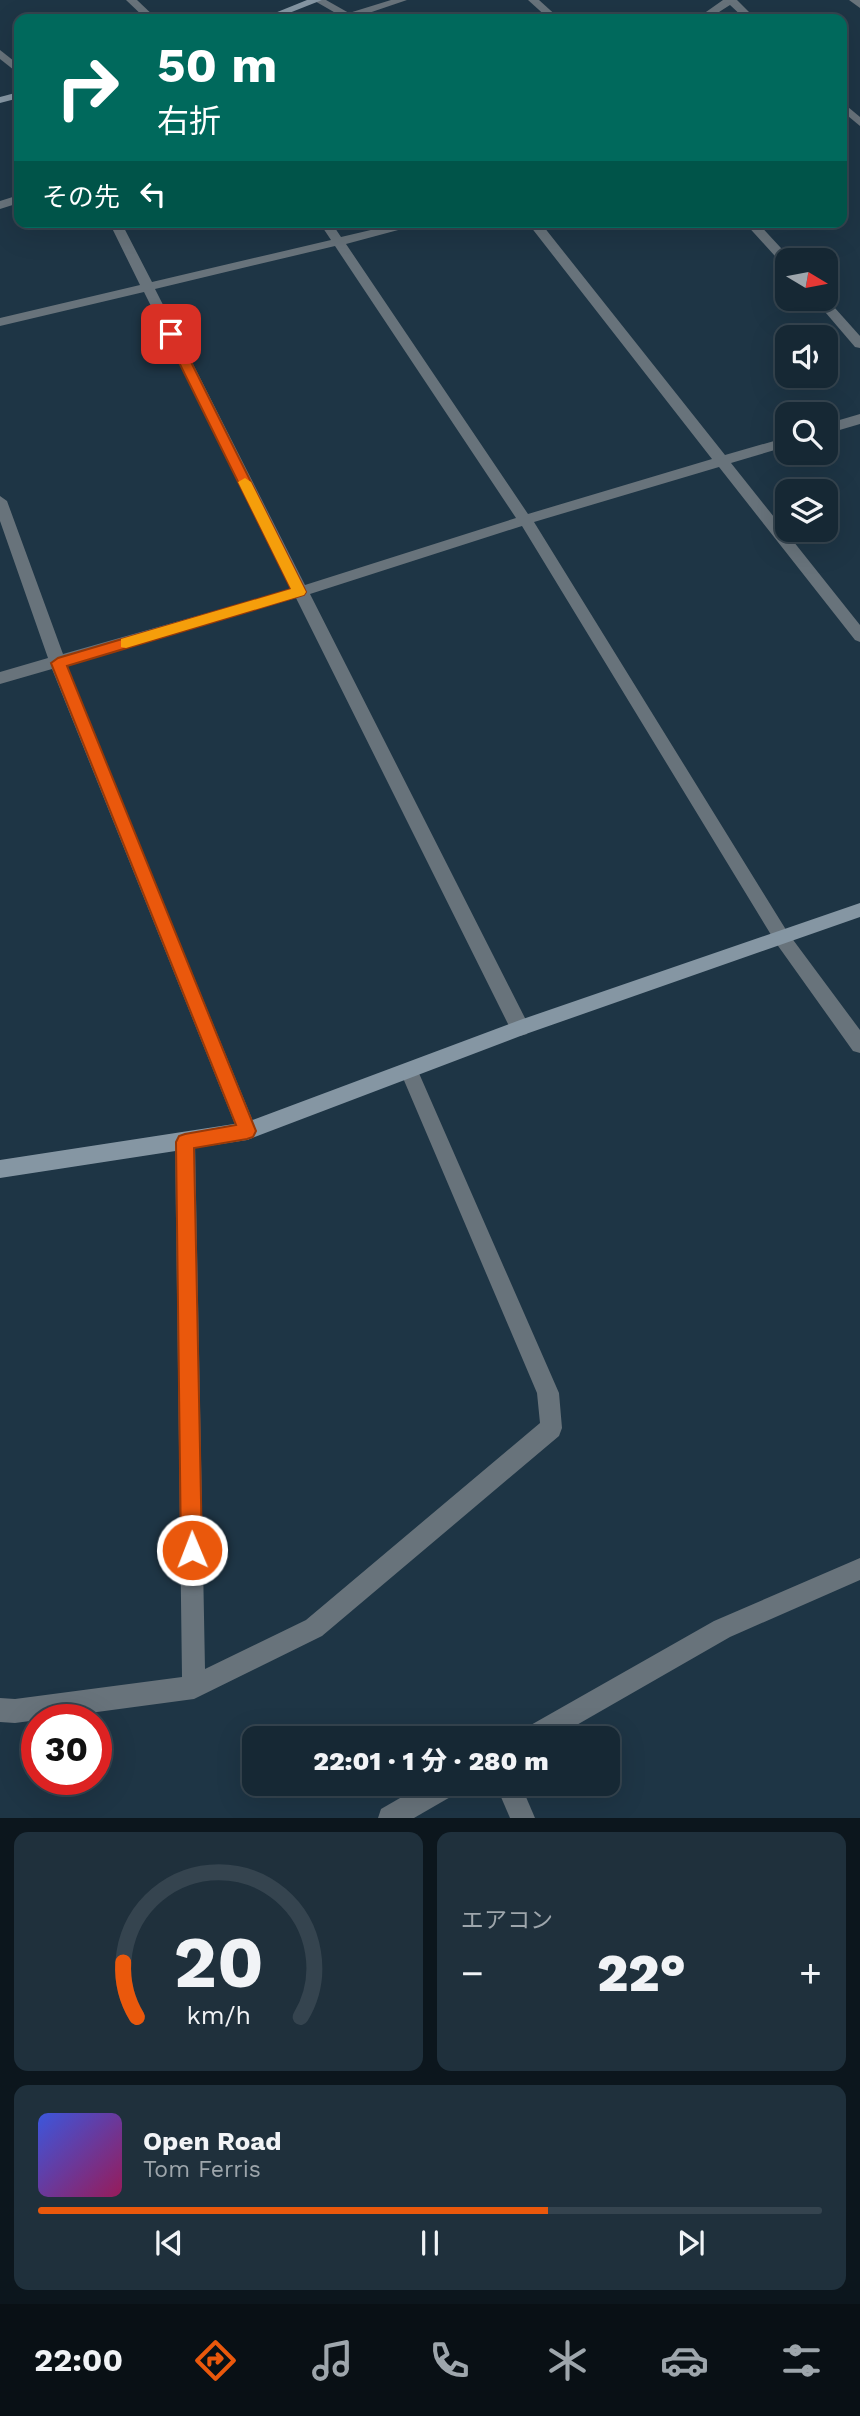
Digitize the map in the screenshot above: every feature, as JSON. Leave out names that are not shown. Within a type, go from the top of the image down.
[{"type":"street","points":[[131,0],[146,14]]},
{"type":"street","points":[[279,14],[317,0],[343,14]]},
{"type":"street","points":[[362,14],[402,0]]},
{"type":"street","points":[[533,0],[549,14]]},
{"type":"street","points":[[709,14],[730,0],[745,14]]},
{"type":"street","points":[[854,0],[860,5]]},
{"type":"street","points":[[0,53],[14,66]]},
{"type":"street","points":[[118,228],[520,1028]]},
{"type":"street","points":[[329,228],[525,520],[782,938],[860,1045]]},
{"type":"street","points":[[0,321],[397,228]]},
{"type":"street","points":[[538,228],[860,636]]},
{"type":"street","points":[[756,228],[775,249]]},
{"type":"street","points":[[832,312],[860,344]]},
{"type":"street","points":[[838,425],[860,419]]},
{"type":"street","points":[[0,678],[299,592],[775,445]]},
{"type":"street","points":[[0,501],[58,663],[247,1131]]},
{"type":"street","points":[[0,1169],[247,1131],[520,1028],[860,910]]},
{"type":"street","points":[[0,1710],[15,1711],[194,1687],[314,1628],[551,1428],[548,1393],[410,1071]]},
{"type":"street","points":[[185,1142],[194,1687]]},
{"type":"street","points":[[551,1726],[722,1629],[860,1569]]},
{"type":"street","points":[[390,1818],[428,1796]]},
{"type":"street","points":[[513,1796],[523,1818]]},
{"type":"slow traffic","points":[[126,643],[299,592],[245,482]]},
{"type":"route","points":[[171,334],[299,592],[58,663],[247,1131],[185,1142],[192,1550]]}]
